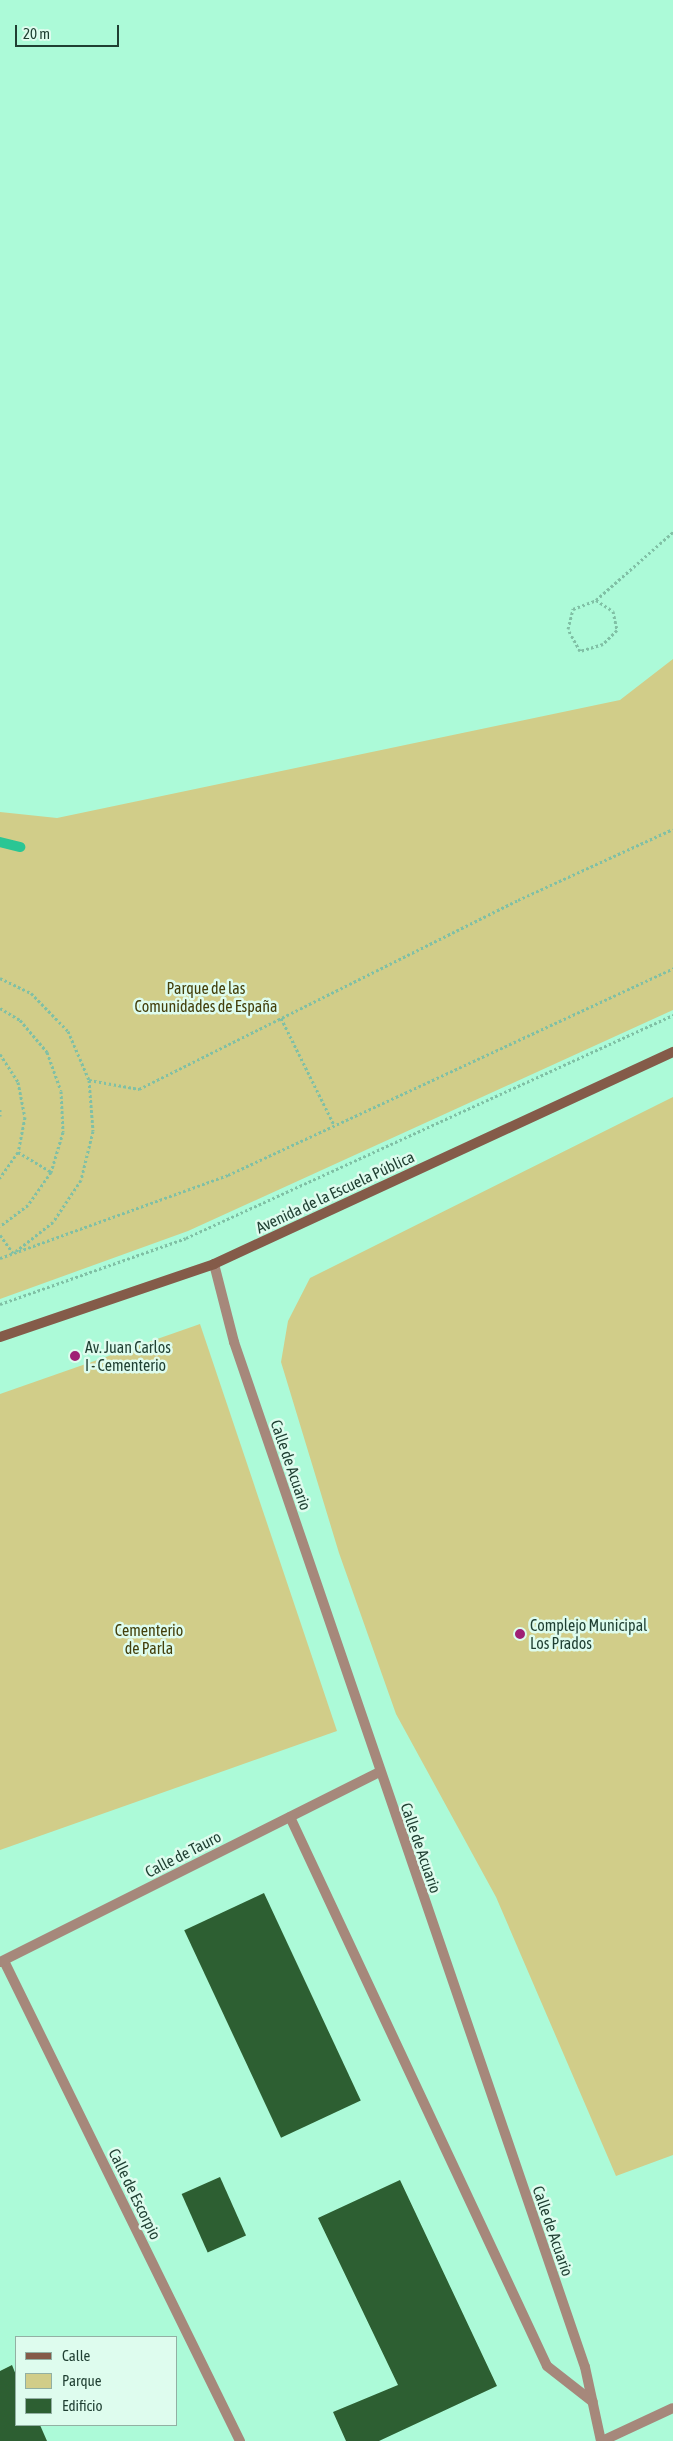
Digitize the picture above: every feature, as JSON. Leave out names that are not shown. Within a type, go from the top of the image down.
[{"type":"street","name":"Avenida de la Escuela Pública","points":[[0,1337],[214,1264],[673,1052]]},
{"type":"street","name":"Calle de Acuario","points":[[214,1264],[234,1342],[379,1772],[585,2367],[602,2441]]},
{"type":"street","name":"Calle de Tauro","points":[[2,1961],[379,1772]]},
{"type":"street","points":[[290,1817],[547,2366],[593,2402]]},
{"type":"street","name":"Calle de Escorpio","points":[[2,1961],[240,2441]]},
{"type":"street","points":[[602,2441],[673,2408]]},
{"type":"path","points":[[596,600],[613,611],[617,630],[602,644],[580,651],[568,629],[573,609],[596,600],[673,532]]},
{"type":"path","points":[[89,1080],[139,1089],[281,1018],[673,829]]},
{"type":"path","points":[[0,978],[31,993],[68,1032],[89,1080],[93,1131],[81,1180],[53,1222],[14,1253],[0,1258],[27,1248],[228,1175],[673,968]]},
{"type":"path","points":[[0,1008],[20,1020],[47,1052],[61,1091],[63,1132],[51,1172],[28,1205],[0,1226]]},
{"type":"path","points":[[0,1304],[186,1238],[673,1015]]},
{"type":"path","points":[[281,1018],[334,1125]]},
{"type":"path","points":[[0,1054],[18,1082],[25,1117],[18,1152],[0,1178]]},
{"type":"path","points":[[0,1109],[0,1116]]},
{"type":"path","points":[[18,1152],[51,1172]]},
{"type":"path","points":[[0,1235],[14,1253]]},
{"type":"green space","name":"Parque de las Comunidades de España","points":[[673,659],[673,1010],[188,1231],[0,1299],[0,812],[57,818],[620,700]]},
{"type":"green space","name":"Complejo Municipal Los Prados","points":[[673,1097],[673,2155],[616,2176],[496,1897],[396,1714],[339,1553],[281,1362],[288,1321],[310,1278]]},
{"type":"green space","name":"Cementerio de Parla","points":[[200,1324],[337,1731],[0,1850],[0,1394]]},
{"type":"building","points":[[264,1893],[361,2101],[281,2138],[184,1930]]},
{"type":"building","points":[[220,2177],[246,2235],[208,2253],[182,2194]]},
{"type":"building","points":[[400,2180],[497,2386],[379,2441],[346,2441],[333,2412],[398,2385],[318,2218]]},
{"type":"building","points":[[12,2365],[15,2372],[15,2426],[40,2426],[47,2441],[0,2441],[0,2371]]},
{"type":"waterway","points":[[0,842],[20,847]]},
{"type":"place","name":"Av. Juan Carlos I - Cementerio","points":[[75,1356]]},
{"type":"place","name":"Complejo Municipal Los Prados","points":[[520,1634]]}]
